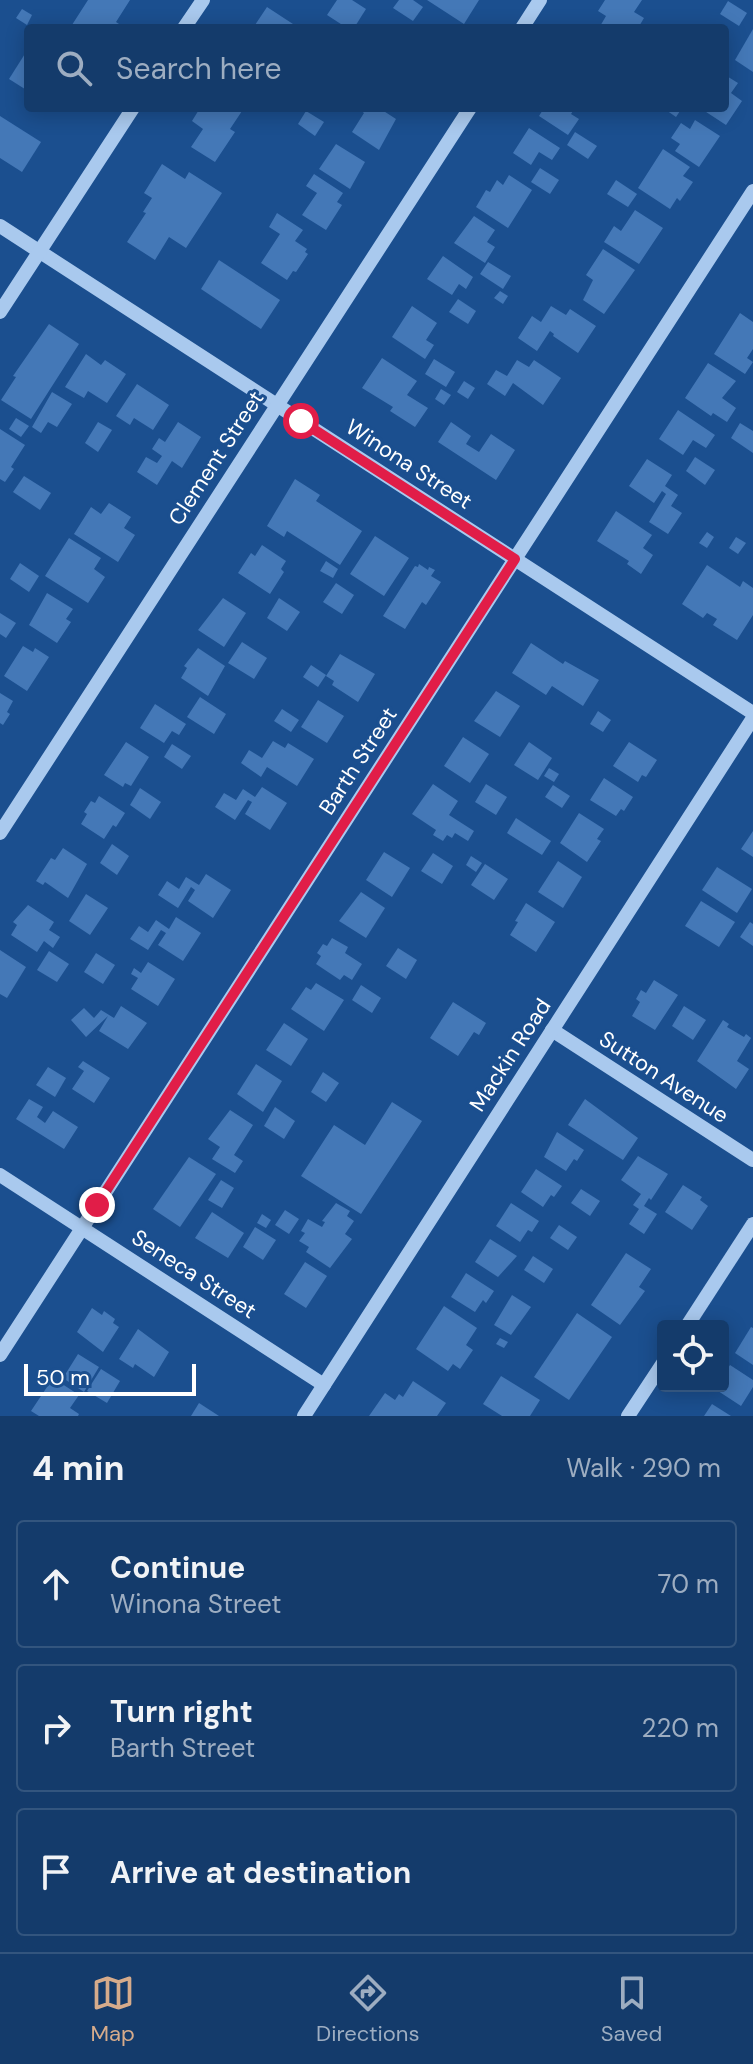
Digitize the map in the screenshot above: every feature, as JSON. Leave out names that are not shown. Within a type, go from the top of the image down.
[{"type":"street","points":[[187,24],[203,0]]},
{"type":"street","points":[[525,24],[540,0]]},
{"type":"street","points":[[0,312],[130,112]]},
{"type":"street","name":"Clement Street","points":[[0,833],[467,112]]},
{"type":"street","name":"Barth Street","points":[[0,1355],[753,191]]},
{"type":"street","name":"Winona Street","points":[[0,226],[753,715]]},
{"type":"street","name":"Mackin Road","points":[[304,1416],[753,715]]},
{"type":"street","name":"Sutton Avenue","points":[[552,1030],[753,1160]]},
{"type":"street","name":"Seneca Street","points":[[0,1175],[324,1385]]},
{"type":"street","points":[[691,1320],[753,1224]]},
{"type":"street","points":[[628,1416],[657,1372]]},
{"type":"building","points":[[88,0],[130,0],[116,22],[119,24],[73,24]]},
{"type":"building","points":[[337,0],[352,0],[366,9],[357,24],[341,24],[327,15]]},
{"type":"building","points":[[399,0],[413,0],[423,7],[413,21],[393,8]]},
{"type":"building","points":[[427,0],[479,0],[464,24]]},
{"type":"building","points":[[605,0],[642,0],[634,12],[644,18],[640,24],[601,24],[606,16],[598,11]]},
{"type":"building","points":[[728,1],[747,13],[739,26],[720,14]]},
{"type":"building","points":[[267,7],[293,24],[256,24]]},
{"type":"building","points":[[22,9],[32,15],[28,24],[16,18]]},
{"type":"building","points":[[753,29],[753,72],[735,60]]},
{"type":"building","points":[[24,55],[24,88],[9,79]]},
{"type":"building","points":[[729,77],[738,83],[731,93],[742,101],[726,125],[706,112],[729,112]]},
{"type":"building","points":[[198,112],[241,112],[230,129],[235,132],[215,162],[191,147],[203,129],[192,121]]},
{"type":"building","points":[[305,112],[324,122],[315,136],[298,124]]},
{"type":"building","points":[[385,112],[396,119],[379,150],[352,132],[364,113]]},
{"type":"building","points":[[542,112],[572,112],[579,119],[568,135],[539,116]]},
{"type":"building","points":[[0,116],[41,142],[22,172],[0,158]]},
{"type":"building","points":[[695,120],[720,136],[699,167],[675,151],[680,144],[671,138],[681,123],[690,129]]},
{"type":"building","points":[[529,128],[560,148],[552,160],[539,152],[531,165],[513,153]]},
{"type":"building","points":[[575,132],[597,146],[588,159],[567,145]]},
{"type":"building","points":[[336,144],[365,162],[350,189],[319,169]]},
{"type":"building","points":[[663,149],[690,167],[683,176],[693,182],[680,201],[677,198],[670,209],[638,188]]},
{"type":"building","points":[[162,164],[185,179],[189,172],[222,193],[186,248],[169,237],[155,260],[127,242],[146,213],[143,212],[152,198],[144,193]]},
{"type":"building","points":[[540,168],[559,180],[550,194],[531,182]]},
{"type":"building","points":[[314,174],[343,193],[337,202],[342,205],[326,230],[302,215],[317,193],[306,186]]},
{"type":"building","points":[[509,175],[532,190],[508,228],[476,207],[486,190],[490,192],[497,180],[503,185]]},
{"type":"building","points":[[616,180],[637,194],[628,207],[607,194]]},
{"type":"building","points":[[635,210],[663,228],[639,264],[604,242],[614,226],[621,231]]},
{"type":"building","points":[[277,213],[303,230],[295,241],[307,249],[305,252],[308,254],[287,280],[261,263],[280,234],[269,227]]},
{"type":"building","points":[[474,216],[495,230],[487,242],[495,247],[485,263],[454,243]]},
{"type":"building","points":[[603,249],[635,270],[604,314],[583,300],[593,280],[586,275]]},
{"type":"building","points":[[443,256],[473,277],[466,289],[459,284],[452,295],[427,279]]},
{"type":"building","points":[[219,260],[280,300],[261,329],[201,289]]},
{"type":"building","points":[[488,262],[511,276],[503,289],[480,274]]},
{"type":"building","points":[[500,291],[508,296],[503,304],[494,298]]},
{"type":"building","points":[[458,299],[476,311],[468,324],[449,312]]},
{"type":"building","points":[[412,306],[437,323],[426,340],[434,345],[425,359],[392,337]]},
{"type":"building","points":[[551,306],[566,315],[570,309],[596,326],[578,353],[550,331],[537,351],[518,338],[532,316],[541,322]]},
{"type":"building","points":[[740,313],[753,322],[753,349],[747,358],[753,362],[745,374],[714,354]]},
{"type":"building","points":[[49,324],[79,344],[31,419],[1,400],[16,377],[13,376]]},
{"type":"building","points":[[86,354],[101,365],[105,360],[126,374],[107,403],[88,391],[84,398],[65,387]]},
{"type":"building","points":[[382,358],[417,381],[407,395],[428,408],[415,427],[390,411],[393,407],[362,388]]},
{"type":"building","points":[[434,359],[455,372],[446,387],[425,374]]},
{"type":"building","points":[[517,360],[529,367],[534,360],[561,378],[543,405],[513,383],[505,396],[487,384],[496,370],[507,376]]},
{"type":"building","points":[[708,363],[736,381],[722,398],[736,408],[727,422],[713,413],[711,416],[685,398]]},
{"type":"building","points":[[464,381],[475,388],[468,399],[457,392]]},
{"type":"building","points":[[137,384],[169,405],[153,430],[134,418],[130,425],[116,416]]},
{"type":"building","points":[[441,389],[451,395],[444,405],[435,399]]},
{"type":"building","points":[[52,392],[72,404],[57,427],[48,422],[41,433],[32,427]]},
{"type":"building","points":[[678,410],[715,435],[706,448],[693,440],[683,455],[659,439]]},
{"type":"building","points":[[16,418],[29,426],[21,437],[9,429]]},
{"type":"building","points":[[98,422],[112,430],[98,452],[85,443]]},
{"type":"building","points":[[178,422],[201,437],[182,468],[172,461],[157,485],[137,472],[146,457],[157,463],[162,456],[152,449],[159,438],[165,442]]},
{"type":"building","points":[[451,422],[471,436],[466,444],[479,452],[491,434],[515,450],[496,480],[438,442]]},
{"type":"building","points":[[740,423],[753,431],[753,453],[731,438]]},
{"type":"building","points":[[0,429],[25,445],[5,482],[0,479]]},
{"type":"building","points":[[695,457],[715,470],[705,485],[686,471]]},
{"type":"building","points":[[647,459],[672,475],[665,486],[678,495],[671,506],[682,513],[668,534],[649,522],[666,494],[662,491],[654,503],[629,486]]},
{"type":"building","points":[[24,476],[51,493],[40,510],[13,492]]},
{"type":"building","points":[[295,479],[320,495],[316,501],[362,531],[340,565],[287,531],[284,537],[267,526]]},
{"type":"building","points":[[109,503],[131,517],[124,528],[135,535],[118,562],[74,534],[91,507],[101,514]]},
{"type":"building","points":[[616,511],[652,535],[643,548],[653,555],[641,574],[627,564],[629,561],[597,541]]},
{"type":"building","points":[[707,532],[714,537],[707,548],[699,543]]},
{"type":"building","points":[[375,536],[409,558],[384,596],[350,574]]},
{"type":"building","points":[[736,537],[746,543],[738,554],[729,548]]},
{"type":"building","points":[[69,538],[101,558],[94,569],[105,577],[88,603],[45,576]]},
{"type":"building","points":[[262,545],[286,561],[281,569],[284,572],[270,594],[238,573],[251,553],[255,556]]},
{"type":"building","points":[[326,561],[338,569],[333,578],[320,571]]},
{"type":"building","points":[[20,563],[39,576],[29,592],[10,579]]},
{"type":"building","points":[[419,564],[428,570],[429,567],[435,570],[431,576],[441,582],[426,605],[422,602],[405,629],[383,616]]},
{"type":"building","points":[[707,565],[740,587],[743,581],[753,588],[753,615],[737,640],[713,625],[717,619],[707,613],[703,618],[682,604]]},
{"type":"building","points":[[336,583],[354,595],[342,614],[323,602]]},
{"type":"building","points":[[47,593],[73,609],[66,619],[71,622],[57,643],[29,625]]},
{"type":"building","points":[[223,598],[246,613],[224,647],[198,630]]},
{"type":"building","points":[[279,598],[300,612],[287,631],[267,618]]},
{"type":"building","points":[[0,613],[16,623],[6,638],[0,634]]},
{"type":"building","points":[[242,642],[267,658],[254,679],[228,663]]},
{"type":"building","points":[[531,643],[563,664],[565,661],[599,680],[583,706],[552,686],[546,695],[512,673]]},
{"type":"building","points":[[23,646],[33,652],[35,648],[49,657],[27,691],[4,676]]},
{"type":"building","points":[[198,648],[225,666],[208,696],[181,678],[187,668],[184,666]]},
{"type":"building","points":[[340,654],[375,674],[358,702],[332,685],[334,681],[326,676]]},
{"type":"building","points":[[311,665],[326,675],[318,687],[303,677]]},
{"type":"building","points":[[496,691],[520,706],[500,737],[474,721]]},
{"type":"building","points":[[0,693],[13,701],[3,725],[0,723]]},
{"type":"building","points":[[200,697],[226,714],[214,734],[187,717]]},
{"type":"building","points":[[318,700],[344,716],[327,743],[301,727]]},
{"type":"building","points":[[155,704],[186,724],[179,735],[172,731],[164,743],[140,728]]},
{"type":"building","points":[[282,709],[299,720],[291,732],[274,721]]},
{"type":"building","points":[[598,711],[611,720],[603,732],[590,724]]},
{"type":"building","points":[[463,737],[489,754],[470,783],[444,766]]},
{"type":"building","points":[[273,741],[285,748],[288,743],[314,759],[297,786],[267,767],[261,777],[241,763],[249,750],[262,758]]},
{"type":"building","points":[[126,742],[149,757],[131,786],[125,783],[123,787],[104,775]]},
{"type":"building","points":[[529,742],[552,758],[538,780],[514,765]]},
{"type":"building","points":[[629,742],[657,760],[646,777],[642,775],[638,782],[613,766]]},
{"type":"building","points":[[172,744],[191,756],[182,769],[164,757]]},
{"type":"building","points":[[549,768],[559,774],[554,782],[544,776]]},
{"type":"building","points":[[604,778],[633,797],[624,811],[621,809],[616,816],[590,800]]},
{"type":"building","points":[[433,784],[458,801],[449,815],[474,831],[468,841],[455,833],[452,838],[447,835],[443,841],[433,835],[436,830],[412,814]]},
{"type":"building","points":[[486,784],[507,797],[496,815],[475,802]]},
{"type":"building","points":[[553,785],[570,796],[562,808],[545,797]]},
{"type":"building","points":[[262,787],[287,803],[270,830],[245,814],[252,802],[248,800],[235,820],[215,807],[224,793],[236,800],[243,789],[255,797]]},
{"type":"building","points":[[140,788],[161,802],[150,819],[130,805]]},
{"type":"building","points":[[99,796],[125,813],[104,839],[81,824],[91,801],[95,803]]},
{"type":"building","points":[[579,813],[604,829],[597,839],[601,841],[587,862],[560,843]]},
{"type":"building","points":[[516,818],[551,841],[542,855],[507,833]]},
{"type":"building","points":[[753,831],[753,857],[741,849]]},
{"type":"building","points":[[112,844],[129,856],[117,875],[100,863]]},
{"type":"building","points":[[63,848],[87,864],[68,898],[45,882],[43,885],[36,881],[51,858],[55,860]]},
{"type":"building","points":[[384,852],[410,868],[392,897],[366,880]]},
{"type":"building","points":[[433,853],[453,866],[442,884],[421,871]]},
{"type":"building","points":[[471,856],[482,863],[476,872],[466,865]]},
{"type":"building","points":[[558,861],[582,877],[563,908],[538,892]]},
{"type":"building","points":[[485,864],[508,879],[494,900],[471,885]]},
{"type":"building","points":[[717,867],[752,889],[737,913],[702,890]]},
{"type":"building","points":[[206,874],[231,890],[213,918],[188,901],[195,890],[191,887],[178,908],[158,895],[167,881],[179,889],[186,877],[199,885]]},
{"type":"building","points":[[361,892],[385,908],[366,938],[339,921]]},
{"type":"building","points":[[86,894],[108,908],[90,935],[69,921]]},
{"type":"building","points":[[701,901],[735,922],[719,947],[685,926]]},
{"type":"building","points":[[526,903],[555,922],[536,952],[510,935]]},
{"type":"building","points":[[28,905],[54,922],[49,930],[60,937],[53,948],[44,941],[37,952],[11,935],[17,925],[13,922]]},
{"type":"building","points":[[176,917],[201,933],[183,961],[158,945],[166,933],[161,930],[148,950],[130,939],[139,926],[148,932],[156,920],[169,929]]},
{"type":"building","points":[[750,922],[753,924],[753,946],[740,937]]},
{"type":"building","points":[[332,938],[348,947],[345,953],[362,964],[352,980],[344,975],[340,980],[316,964],[321,956],[317,953]]},
{"type":"building","points":[[398,948],[417,960],[406,979],[386,966]]},
{"type":"building","points":[[0,950],[26,967],[7,998],[0,994]]},
{"type":"building","points":[[49,951],[69,964],[57,982],[37,970]]},
{"type":"building","points":[[96,953],[115,965],[103,984],[84,972]]},
{"type":"building","points":[[148,962],[175,979],[158,1006],[131,989],[138,978],[131,974],[134,968],[141,973]]},
{"type":"building","points":[[654,980],[678,995],[655,1030],[632,1016],[640,1002],[636,999],[641,990],[646,993]]},
{"type":"building","points":[[316,983],[344,1000],[324,1031],[291,1009],[306,987],[311,990]]},
{"type":"building","points":[[361,985],[381,998],[372,1013],[352,1000]]},
{"type":"building","points":[[453,1002],[486,1023],[479,1035],[474,1032],[458,1056],[430,1038]]},
{"type":"building","points":[[121,1006],[147,1023],[128,1049],[99,1031],[108,1016],[86,1037],[71,1020],[84,1008],[94,1018],[101,1010],[114,1018]]},
{"type":"building","points":[[684,1006],[706,1020],[693,1040],[672,1026]]},
{"type":"building","points":[[723,1020],[729,1024],[727,1027],[751,1038],[737,1061],[749,1069],[736,1089],[697,1061]]},
{"type":"building","points":[[284,1023],[308,1039],[291,1066],[266,1050]]},
{"type":"building","points":[[83,1061],[110,1078],[94,1103],[72,1089],[84,1071],[78,1067]]},
{"type":"building","points":[[256,1064],[282,1081],[263,1112],[237,1094]]},
{"type":"building","points":[[48,1067],[66,1078],[55,1097],[36,1085]]},
{"type":"building","points":[[323,1072],[339,1083],[326,1102],[311,1092]]},
{"type":"building","points":[[29,1099],[43,1107],[37,1117],[45,1123],[53,1111],[78,1127],[64,1149],[16,1119]]},
{"type":"building","points":[[585,1099],[638,1138],[623,1160],[568,1125]]},
{"type":"building","points":[[392,1102],[422,1121],[361,1214],[301,1176],[334,1125],[365,1145]]},
{"type":"building","points":[[275,1107],[295,1121],[284,1139],[264,1126]]},
{"type":"building","points":[[230,1110],[253,1125],[234,1155],[243,1161],[235,1173],[212,1159],[220,1147],[208,1139]]},
{"type":"building","points":[[557,1132],[584,1150],[566,1171],[544,1157]]},
{"type":"building","points":[[638,1156],[668,1174],[644,1206],[657,1214],[644,1234],[629,1224],[639,1209],[633,1205],[641,1194],[621,1180]]},
{"type":"building","points":[[189,1157],[216,1174],[180,1227],[153,1209]]},
{"type":"building","points":[[536,1169],[562,1186],[543,1207],[521,1192]]},
{"type":"building","points":[[221,1180],[234,1188],[222,1208],[208,1200]]},
{"type":"building","points":[[683,1185],[702,1197],[700,1200],[708,1206],[692,1230],[665,1212]]},
{"type":"building","points":[[581,1189],[600,1201],[590,1216],[571,1203]]},
{"type":"building","points":[[336,1203],[350,1211],[347,1216],[354,1221],[345,1234],[352,1239],[330,1268],[306,1252],[309,1247],[299,1241],[305,1233],[301,1231],[308,1219],[322,1227],[325,1222],[322,1221]]},
{"type":"building","points":[[511,1203],[539,1221],[520,1242],[496,1226]]},
{"type":"building","points":[[285,1210],[299,1219],[289,1234],[275,1225]]},
{"type":"building","points":[[212,1212],[244,1233],[228,1258],[195,1238]]},
{"type":"building","points":[[262,1214],[271,1220],[266,1228],[257,1223]]},
{"type":"building","points":[[559,1225],[577,1237],[568,1250],[550,1238]]},
{"type":"building","points":[[255,1227],[276,1240],[263,1260],[243,1247]]},
{"type":"building","points":[[490,1239],[517,1256],[498,1277],[475,1262]]},
{"type":"building","points":[[626,1253],[651,1269],[639,1287],[645,1291],[620,1325],[591,1305]]},
{"type":"building","points":[[533,1256],[553,1269],[544,1283],[524,1270]]},
{"type":"building","points":[[305,1262],[327,1276],[306,1308],[284,1294]]},
{"type":"building","points":[[466,1273],[494,1291],[475,1312],[451,1297]]},
{"type":"building","points":[[512,1295],[531,1307],[511,1335],[494,1325]]},
{"type":"building","points":[[444,1306],[477,1328],[466,1345],[473,1350],[460,1369],[453,1364],[448,1371],[416,1349]]},
{"type":"building","points":[[92,1308],[102,1315],[104,1311],[115,1319],[113,1323],[119,1327],[103,1352],[77,1332]]},
{"type":"building","points":[[577,1313],[612,1337],[569,1400],[534,1377]]},
{"type":"building","points":[[753,1328],[753,1365],[735,1353]]},
{"type":"building","points":[[138,1329],[169,1352],[154,1377],[135,1364],[133,1368],[119,1359]]},
{"type":"building","points":[[500,1338],[508,1342],[504,1348],[496,1344]]},
{"type":"building","points":[[78,1354],[99,1367],[84,1392],[63,1378]]},
{"type":"building","points":[[729,1367],[753,1380],[753,1387],[741,1406],[720,1392],[729,1392]]},
{"type":"building","points":[[101,1369],[120,1381],[107,1403],[87,1391]]},
{"type":"building","points":[[501,1376],[540,1400],[530,1416],[502,1416],[483,1404]]},
{"type":"building","points":[[53,1378],[79,1395],[70,1408],[78,1416],[39,1416],[31,1411]]},
{"type":"building","points":[[413,1381],[446,1403],[437,1416],[369,1416],[385,1393],[395,1400],[399,1394],[403,1397]]},
{"type":"building","points":[[199,1403],[219,1416],[191,1416]]},
{"type":"building","points":[[712,1404],[731,1416],[704,1416]]},
{"type":"route","points":[[97,1205],[515,559],[301,421]]}]
